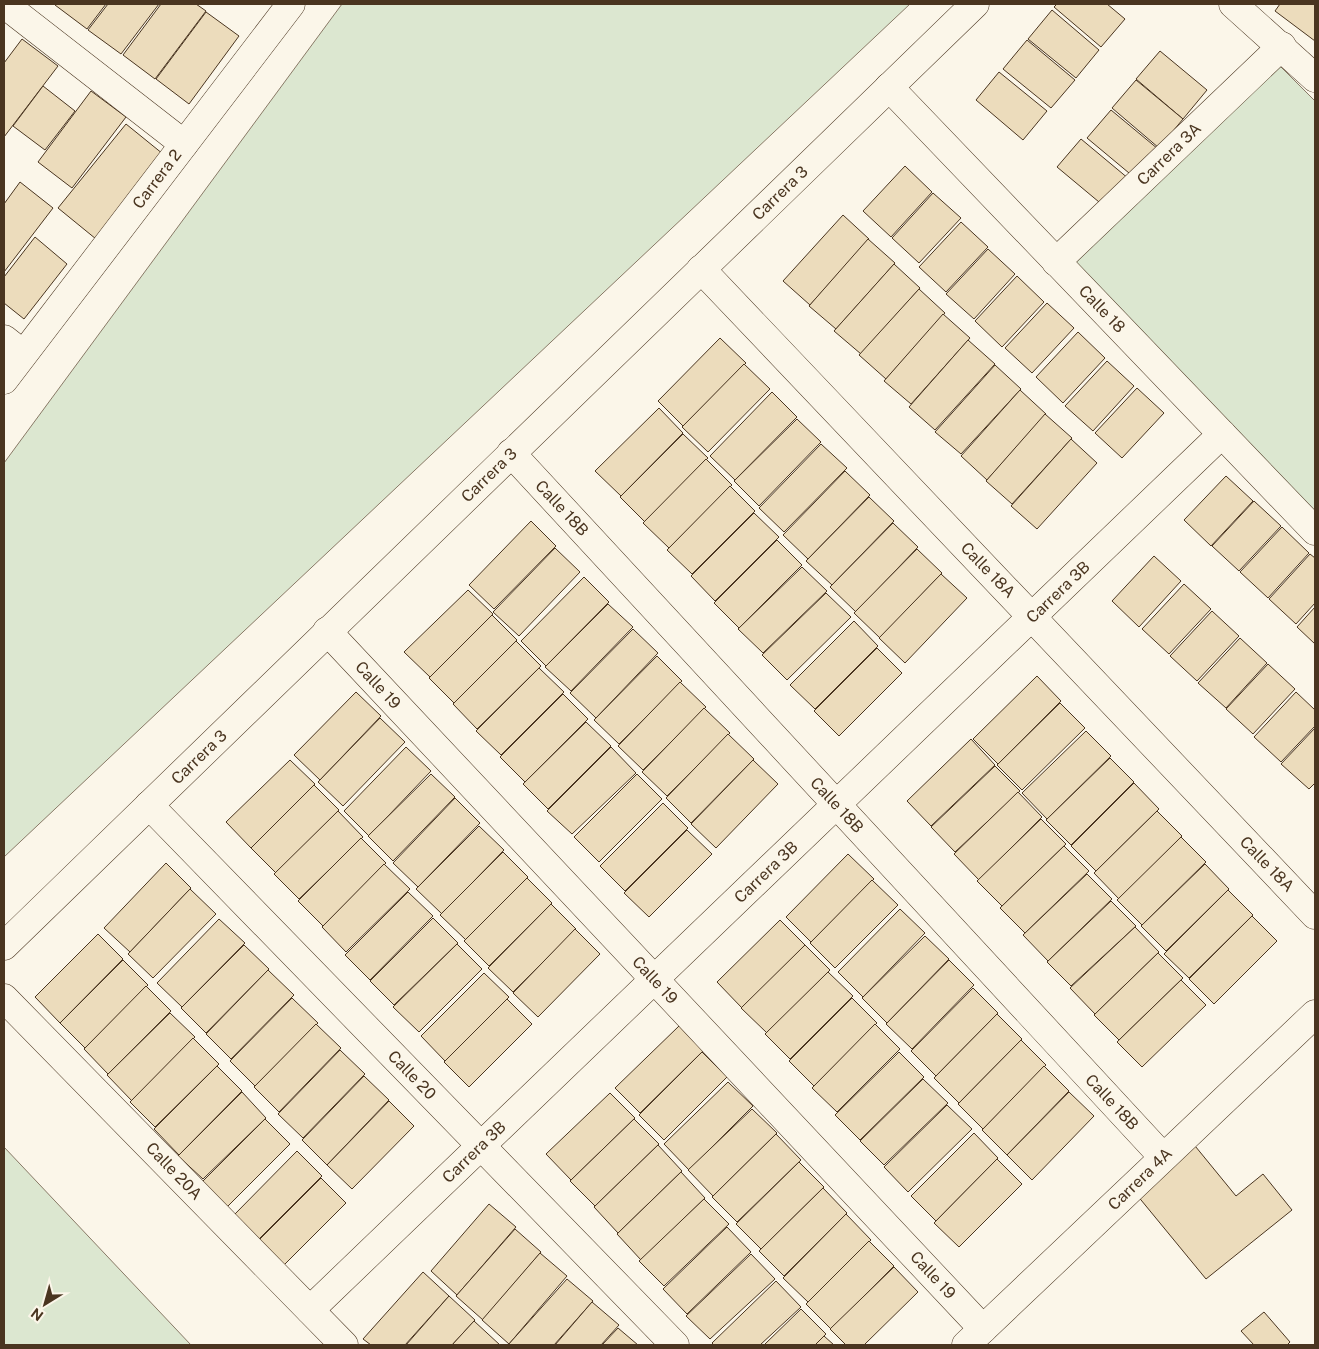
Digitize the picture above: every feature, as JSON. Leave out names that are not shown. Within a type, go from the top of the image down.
[{"type":"street","points":[[4,4],[184,144]]},
{"type":"street","name":"Carrera 2","points":[[4,380],[13,347],[184,144],[291,4]]},
{"type":"street","name":"Carrera 3","points":[[4,946],[975,4]]},
{"type":"street","points":[[1233,4],[1282,46],[1315,78]]},
{"type":"street","name":"Carrera 3A","points":[[1056,262],[1282,46]]},
{"type":"street","name":"Calle 18","points":[[889,87],[1315,530]]},
{"type":"street","name":"Calle 18A","points":[[701,269],[1315,915]]},
{"type":"street","name":"Carrera 3B","points":[[310,1310],[1222,434]]},
{"type":"street","name":"Calle 18B","points":[[512,454],[1163,1157]]},
{"type":"street","name":"Calle 19","points":[[327,631],[654,979],[975,1337]]},
{"type":"street","name":"Calle 20","points":[[149,805],[674,1345]]},
{"type":"street","name":"Calle 20A","points":[[4,998],[344,1345]]},
{"type":"street","name":"Carrera 4A","points":[[975,1337],[1315,1014]]},
{"type":"green space","points":[[342,4],[910,4],[4,857],[4,463]]},
{"type":"green space","points":[[1274,60],[1315,101],[1315,515],[1068,262]]},
{"type":"green space","points":[[4,1147],[191,1345],[4,1345]]},
{"type":"building","points":[[56,4],[106,4],[87,29]]},
{"type":"building","points":[[108,4],[159,4],[121,54],[88,30]]},
{"type":"building","points":[[161,4],[196,4],[206,11],[155,79],[123,55]]},
{"type":"building","points":[[1057,4],[1107,4],[1125,19],[1101,47],[1054,7]]},
{"type":"building","points":[[1280,4],[1315,4],[1315,41],[1275,11]]},
{"type":"building","points":[[1052,10],[1099,50],[1076,78],[1028,39]]},
{"type":"building","points":[[206,12],[239,36],[189,104],[156,79]]},
{"type":"building","points":[[22,39],[58,66],[4,137],[4,63]]},
{"type":"building","points":[[1027,40],[1075,80],[1051,108],[1003,69]]},
{"type":"building","points":[[1160,51],[1207,90],[1183,119],[1136,79]]},
{"type":"building","points":[[999,72],[1047,111],[1023,140],[976,100]]},
{"type":"building","points":[[1136,80],[1183,119],[1159,148],[1112,108]]},
{"type":"building","points":[[43,86],[75,111],[45,150],[13,126]]},
{"type":"building","points":[[91,91],[126,117],[72,188],[38,162]]},
{"type":"building","points":[[1111,110],[1158,149],[1135,178],[1087,138]]},
{"type":"building","points":[[126,124],[163,154],[96,239],[58,208]]},
{"type":"building","points":[[1081,139],[1129,179],[1105,207],[1057,167]]},
{"type":"building","points":[[905,166],[932,192],[891,237],[863,211]]},
{"type":"building","points":[[20,182],[53,208],[4,272],[4,204]]},
{"type":"building","points":[[933,193],[961,218],[919,263],[892,238]]},
{"type":"building","points":[[843,215],[869,239],[810,305],[783,281]]},
{"type":"building","points":[[961,222],[988,247],[946,292],[919,267]]},
{"type":"building","points":[[35,237],[67,264],[24,319],[4,303],[4,277]]},
{"type":"building","points":[[868,239],[895,263],[836,329],[809,306]]},
{"type":"building","points":[[988,249],[1015,274],[974,319],[946,294]]},
{"type":"building","points":[[894,264],[920,288],[861,354],[834,331]]},
{"type":"building","points":[[1017,276],[1044,302],[1002,347],[975,321]]},
{"type":"building","points":[[919,289],[945,313],[886,379],[859,355]]},
{"type":"building","points":[[1047,303],[1074,328],[1032,373],[1005,348]]},
{"type":"building","points":[[943,314],[970,338],[911,404],[884,381]]},
{"type":"building","points":[[1078,332],[1105,358],[1063,403],[1036,377]]},
{"type":"building","points":[[720,338],[746,363],[683,426],[658,401]]},
{"type":"building","points":[[968,340],[995,364],[935,430],[909,407]]},
{"type":"building","points":[[1107,361],[1134,386],[1093,431],[1065,406]]},
{"type":"building","points":[[744,364],[770,389],[708,452],[682,427]]},
{"type":"building","points":[[995,365],[1021,389],[961,454],[935,432]]},
{"type":"building","points":[[1137,388],[1164,413],[1122,458],[1095,433]]},
{"type":"building","points":[[1020,390],[1046,414],[987,480],[961,456]]},
{"type":"building","points":[[772,392],[797,417],[735,480],[710,456]]},
{"type":"building","points":[[659,408],[683,433],[621,496],[595,471]]},
{"type":"building","points":[[1045,414],[1072,438],[1012,504],[986,481]]},
{"type":"building","points":[[797,419],[821,442],[759,506],[734,481]]},
{"type":"building","points":[[683,434],[708,458],[645,522],[620,497]]},
{"type":"building","points":[[1071,439],[1097,463],[1037,529],[1011,506]]},
{"type":"building","points":[[821,444],[847,468],[784,532],[759,508]]},
{"type":"building","points":[[706,459],[732,485],[669,548],[643,523]]},
{"type":"building","points":[[845,471],[870,495],[808,559],[783,535]]},
{"type":"building","points":[[1226,476],[1253,501],[1211,546],[1184,520]]},
{"type":"building","points":[[730,486],[755,511],[692,574],[667,550]]},
{"type":"building","points":[[869,497],[894,521],[832,585],[806,561]]},
{"type":"building","points":[[1254,501],[1281,526],[1239,571],[1212,546]]},
{"type":"building","points":[[754,513],[779,537],[715,601],[691,576]]},
{"type":"building","points":[[531,521],[556,546],[494,609],[469,585]]},
{"type":"building","points":[[893,523],[918,547],[856,612],[830,587]]},
{"type":"building","points":[[1282,527],[1309,553],[1268,598],[1240,572]]},
{"type":"building","points":[[777,540],[802,565],[739,628],[714,603]]},
{"type":"building","points":[[555,548],[580,572],[519,636],[493,612]]},
{"type":"building","points":[[917,549],[942,573],[880,638],[854,613]]},
{"type":"building","points":[[1310,554],[1315,558],[1315,603],[1296,624],[1269,599]]},
{"type":"building","points":[[1154,556],[1181,581],[1139,627],[1112,601]]},
{"type":"building","points":[[802,567],[827,591],[763,653],[738,629]]},
{"type":"building","points":[[941,574],[967,598],[905,663],[879,638]]},
{"type":"building","points":[[584,577],[609,602],[546,666],[521,641]]},
{"type":"building","points":[[1184,584],[1211,609],[1169,654],[1142,629]]},
{"type":"building","points":[[468,590],[493,614],[430,677],[404,652]]},
{"type":"building","points":[[826,593],[851,617],[787,680],[762,655]]},
{"type":"building","points":[[608,604],[633,627],[571,691],[545,667]]},
{"type":"building","points":[[1315,607],[1315,644],[1297,627]]},
{"type":"building","points":[[1212,611],[1239,636],[1197,681],[1170,656]]},
{"type":"building","points":[[492,615],[517,640],[454,703],[429,678]]},
{"type":"building","points":[[854,621],[878,646],[815,709],[790,685]]},
{"type":"building","points":[[633,629],[658,653],[596,718],[570,693]]},
{"type":"building","points":[[1240,638],[1267,663],[1226,708],[1198,683]]},
{"type":"building","points":[[516,641],[541,666],[477,729],[453,704]]},
{"type":"building","points":[[877,648],[902,673],[839,736],[814,711]]},
{"type":"building","points":[[657,656],[682,681],[619,744],[594,720]]},
{"type":"building","points":[[1268,664],[1295,689],[1253,734],[1226,709]]},
{"type":"building","points":[[539,668],[564,692],[501,755],[476,731]]},
{"type":"building","points":[[1037,676],[1061,701],[998,764],[973,739]]},
{"type":"building","points":[[680,682],[706,707],[643,770],[618,746]]},
{"type":"building","points":[[356,692],[381,716],[320,780],[294,755]]},
{"type":"building","points":[[1296,692],[1315,710],[1315,726],[1281,762],[1254,737]]},
{"type":"building","points":[[563,694],[588,719],[525,782],[500,757]]},
{"type":"building","points":[[1060,703],[1085,728],[1022,790],[997,765]]},
{"type":"building","points":[[704,708],[730,733],[667,796],[642,772]]},
{"type":"building","points":[[380,718],[405,742],[343,806],[318,782]]},
{"type":"building","points":[[586,722],[611,746],[548,809],[523,784]]},
{"type":"building","points":[[1315,728],[1315,783],[1309,789],[1281,764]]},
{"type":"building","points":[[1086,731],[1111,756],[1047,819],[1022,793]]},
{"type":"building","points":[[728,734],[754,759],[691,823],[666,798]]},
{"type":"building","points":[[971,739],[995,765],[931,826],[907,801]]},
{"type":"building","points":[[406,747],[431,771],[369,836],[344,811]]},
{"type":"building","points":[[611,747],[636,773],[572,834],[547,811]]},
{"type":"building","points":[[1110,758],[1134,782],[1071,845],[1046,820]]},
{"type":"building","points":[[290,760],[315,784],[251,848],[226,822]]},
{"type":"building","points":[[753,760],[778,784],[716,848],[691,824]]},
{"type":"building","points":[[995,766],[1020,791],[955,852],[931,827]]},
{"type":"building","points":[[431,774],[455,797],[393,861],[368,836]]},
{"type":"building","points":[[637,774],[662,799],[599,862],[574,837]]},
{"type":"building","points":[[1134,783],[1159,809],[1096,871],[1071,846]]},
{"type":"building","points":[[314,785],[339,810],[276,873],[251,848]]},
{"type":"building","points":[[1018,792],[1042,817],[979,880],[954,854]]},
{"type":"building","points":[[455,798],[480,823],[418,887],[393,863]]},
{"type":"building","points":[[663,803],[688,828],[625,891],[600,866]]},
{"type":"building","points":[[338,811],[363,837],[299,899],[274,874]]},
{"type":"building","points":[[1157,811],[1182,836],[1119,899],[1094,873]]},
{"type":"building","points":[[1041,819],[1066,844],[1002,906],[977,881]]},
{"type":"building","points":[[479,826],[504,850],[442,914],[416,889]]},
{"type":"building","points":[[687,830],[712,854],[649,917],[624,893]]},
{"type":"building","points":[[1181,837],[1206,862],[1142,925],[1117,900]]},
{"type":"building","points":[[361,838],[386,863],[323,926],[298,901]]},
{"type":"building","points":[[1064,846],[1089,871],[1025,933],[1000,908]]},
{"type":"building","points":[[503,852],[528,877],[466,940],[440,915]]},
{"type":"building","points":[[848,854],[874,879],[811,942],[786,917]]},
{"type":"building","points":[[166,863],[191,888],[130,952],[104,928]]},
{"type":"building","points":[[384,864],[410,889],[346,952],[322,927]]},
{"type":"building","points":[[1205,864],[1229,889],[1166,951],[1141,926]]},
{"type":"building","points":[[1087,874],[1112,899],[1048,961],[1023,935]]},
{"type":"building","points":[[527,878],[552,903],[489,966],[464,941]]},
{"type":"building","points":[[872,880],[898,905],[835,968],[810,943]]},
{"type":"building","points":[[190,889],[216,914],[153,978],[128,954]]},
{"type":"building","points":[[1228,890],[1253,915],[1189,978],[1164,954]]},
{"type":"building","points":[[408,892],[433,916],[370,980],[345,955]]},
{"type":"building","points":[[1111,901],[1136,926],[1071,986],[1047,962]]},
{"type":"building","points":[[551,904],[576,929],[513,992],[488,968]]},
{"type":"building","points":[[900,909],[925,933],[863,997],[838,972]]},
{"type":"building","points":[[1252,916],[1277,941],[1214,1004],[1189,979]]},
{"type":"building","points":[[433,918],[458,943],[394,1005],[370,981]]},
{"type":"building","points":[[219,919],[245,943],[182,1007],[157,983]]},
{"type":"building","points":[[780,920],[805,945],[742,1008],[717,982]]},
{"type":"building","points":[[1135,927],[1159,952],[1095,1014],[1070,988]]},
{"type":"building","points":[[575,929],[600,954],[538,1017],[513,993]]},
{"type":"building","points":[[98,934],[123,959],[60,1023],[35,997]]},
{"type":"building","points":[[925,936],[949,959],[887,1023],[862,998]]},
{"type":"building","points":[[457,944],[482,969],[419,1032],[393,1007]]},
{"type":"building","points":[[244,945],[269,969],[206,1033],[181,1008]]},
{"type":"building","points":[[805,945],[830,970],[767,1033],[741,1008]]},
{"type":"building","points":[[1158,953],[1183,978],[1119,1040],[1094,1015]]},
{"type":"building","points":[[123,960],[148,985],[85,1048],[60,1023]]},
{"type":"building","points":[[949,960],[974,985],[912,1049],[886,1024]]},
{"type":"building","points":[[268,970],[294,995],[231,1059],[206,1034]]},
{"type":"building","points":[[828,972],[853,996],[790,1059],[765,1034]]},
{"type":"building","points":[[484,973],[509,997],[445,1061],[421,1036]]},
{"type":"building","points":[[1181,980],[1206,1005],[1142,1067],[1117,1042]]},
{"type":"building","points":[[146,986],[171,1011],[108,1074],[84,1049]]},
{"type":"building","points":[[973,988],[998,1013],[936,1076],[911,1051]]},
{"type":"building","points":[[292,998],[318,1023],[255,1086],[230,1061]]},
{"type":"building","points":[[852,998],[877,1023],[814,1086],[789,1061]]},
{"type":"building","points":[[507,999],[532,1024],[469,1087],[444,1062]]},
{"type":"building","points":[[170,1013],[195,1037],[132,1101],[107,1075]]},
{"type":"building","points":[[997,1014],[1022,1039],[959,1103],[934,1078]]},
{"type":"building","points":[[316,1024],[341,1048],[279,1112],[254,1087]]},
{"type":"building","points":[[875,1024],[900,1049],[837,1112],[812,1088]]},
{"type":"building","points":[[679,1026],[703,1051],[640,1113],[615,1088]]},
{"type":"building","points":[[193,1038],[219,1064],[155,1127],[130,1102]]},
{"type":"building","points":[[1021,1040],[1046,1065],[983,1129],[958,1104]]},
{"type":"building","points":[[340,1050],[365,1074],[303,1138],[278,1114]]},
{"type":"building","points":[[702,1052],[727,1077],[664,1140],[639,1115]]},
{"type":"building","points":[[899,1052],[924,1077],[860,1140],[835,1115]]},
{"type":"building","points":[[217,1066],[242,1091],[179,1155],[154,1129]]},
{"type":"building","points":[[1044,1066],[1069,1091],[1007,1155],[982,1130]]},
{"type":"building","points":[[364,1076],[389,1100],[327,1165],[302,1140]]},
{"type":"building","points":[[923,1079],[948,1103],[884,1165],[860,1141]]},
{"type":"building","points":[[728,1082],[753,1106],[689,1170],[664,1144]]},
{"type":"building","points":[[242,1092],[266,1118],[203,1179],[178,1156]]},
{"type":"building","points":[[1069,1092],[1094,1116],[1032,1180],[1007,1155]]},
{"type":"building","points":[[610,1093],[635,1118],[571,1180],[546,1154]]},
{"type":"building","points":[[389,1101],[414,1126],[352,1189],[327,1165]]},
{"type":"building","points":[[947,1105],[972,1129],[908,1192],[884,1167]]},
{"type":"building","points":[[752,1109],[777,1133],[713,1196],[688,1170]]},
{"type":"building","points":[[265,1119],[290,1144],[227,1207],[202,1182]]},
{"type":"building","points":[[634,1119],[659,1144],[595,1206],[570,1181]]},
{"type":"building","points":[[974,1133],[998,1158],[936,1221],[911,1196]]},
{"type":"building","points":[[776,1134],[801,1160],[737,1222],[712,1197]]},
{"type":"building","points":[[1191,1141],[1236,1196],[1263,1174],[1292,1210],[1206,1279],[1132,1189]]},
{"type":"building","points":[[658,1145],[682,1171],[618,1233],[594,1207]]},
{"type":"building","points":[[297,1151],[322,1176],[259,1239],[234,1215]]},
{"type":"building","points":[[997,1159],[1022,1184],[959,1247],[934,1223]]},
{"type":"building","points":[[799,1162],[824,1187],[761,1249],[736,1224]]},
{"type":"building","points":[[681,1172],[705,1198],[641,1260],[617,1234]]},
{"type":"building","points":[[321,1178],[346,1203],[283,1266],[258,1241]]},
{"type":"building","points":[[823,1188],[847,1213],[784,1276],[759,1251]]},
{"type":"building","points":[[704,1199],[729,1224],[664,1286],[639,1261]]},
{"type":"building","points":[[489,1204],[516,1227],[457,1295],[431,1271]]},
{"type":"building","points":[[846,1214],[871,1240],[808,1302],[783,1278]]},
{"type":"building","points":[[727,1227],[751,1252],[687,1314],[663,1289]]},
{"type":"building","points":[[515,1229],[541,1252],[483,1320],[456,1296]]},
{"type":"building","points":[[869,1241],[894,1266],[831,1329],[806,1304]]},
{"type":"building","points":[[540,1253],[567,1276],[509,1344],[482,1320]]},
{"type":"building","points":[[751,1254],[775,1279],[710,1339],[686,1316]]},
{"type":"building","points":[[894,1267],[918,1292],[864,1345],[846,1345],[830,1329]]},
{"type":"building","points":[[423,1272],[449,1296],[405,1345],[371,1345],[363,1339]]},
{"type":"building","points":[[567,1279],[593,1301],[554,1345],[508,1345]]},
{"type":"building","points":[[776,1281],[801,1307],[760,1345],[714,1345],[712,1343]]},
{"type":"building","points":[[449,1296],[475,1320],[452,1345],[406,1345]]},
{"type":"building","points":[[592,1302],[619,1325],[601,1345],[555,1345]]},
{"type":"building","points":[[801,1309],[826,1334],[815,1345],[764,1345]]},
{"type":"building","points":[[1264,1312],[1290,1342],[1287,1345],[1254,1345],[1241,1331]]},
{"type":"building","points":[[474,1321],[500,1345],[452,1345]]},
{"type":"building","points":[[618,1328],[638,1345],[602,1345]]},
{"type":"building","points":[[824,1336],[834,1345],[815,1345]]}]
